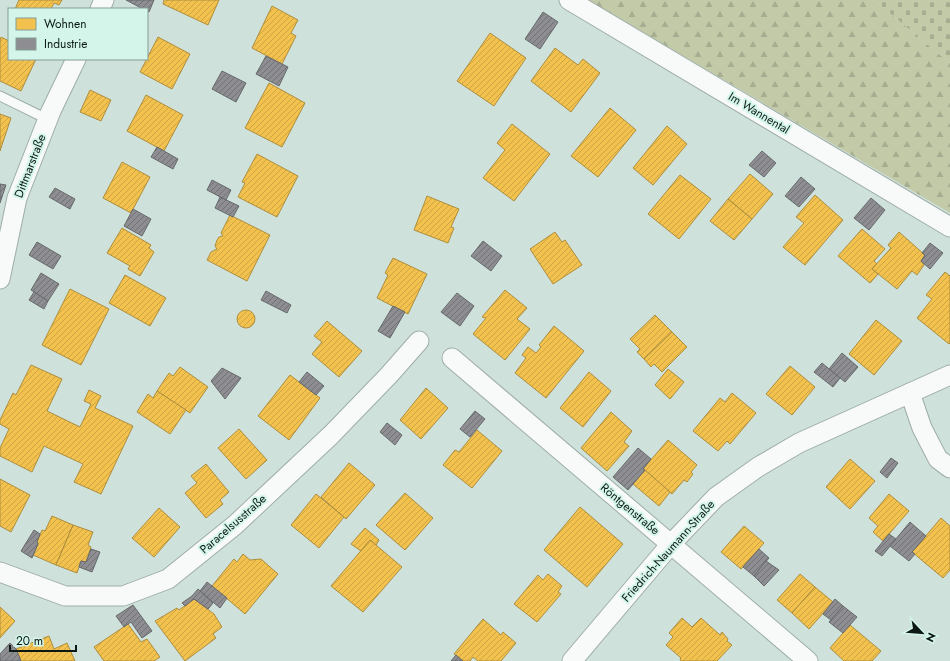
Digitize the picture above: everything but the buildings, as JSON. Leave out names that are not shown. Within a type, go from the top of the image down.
[{"type":"street","name":"Im Wannental","points":[[569,0],[950,227]]},
{"type":"street","name":"Dittmarstraße","points":[[0,279],[17,198],[47,120],[76,60]]},
{"type":"street","name":"Paracelsusstraße","points":[[0,572],[66,596],[123,596],[168,579],[236,525],[325,440],[389,375],[419,341]]},
{"type":"street","name":"Röntgenstraße","points":[[452,358],[808,661]]},
{"type":"street","name":"Friedrich-Naumann-Straße","points":[[572,661],[671,544],[716,497],[758,467],[799,443],[950,374]]},
{"type":"street","points":[[910,393],[922,428],[938,459],[950,468]]},
{"type":"lane","points":[[0,96],[47,120]]},
{"type":"green space","points":[[588,0],[874,0],[950,63],[950,213]]},
{"type":"green space","points":[[874,0],[950,0],[950,63]]}]
